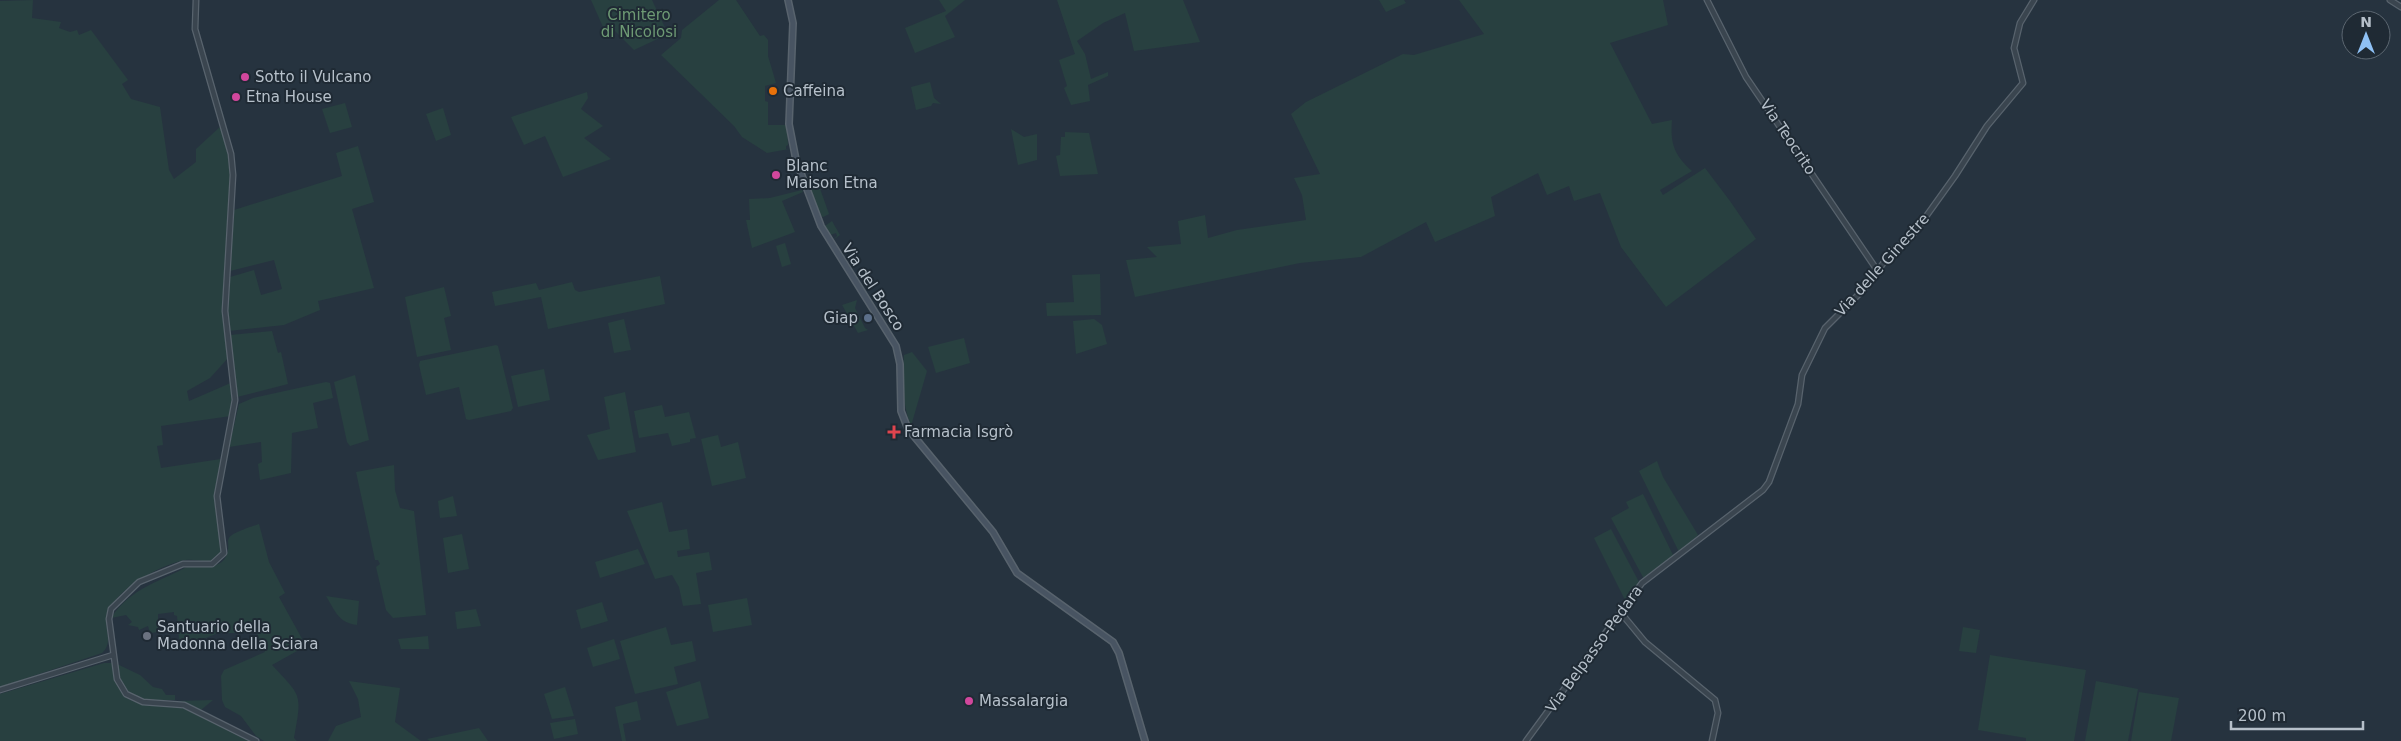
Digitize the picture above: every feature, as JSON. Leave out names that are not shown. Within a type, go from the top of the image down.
[{"type":"main road","name":"Via del Bosco","points":[[788,0],[793,23],[790,124],[796,160],[821,226],[896,346],[900,364],[900,402],[905,422],[917,441],[993,532],[1017,573],[1113,642],[1119,653],[1145,741]]},
{"type":"street","points":[[196,0],[195,28],[232,166],[232,201],[225,311],[235,400],[217,496],[224,553],[212,564],[183,564],[134,585],[109,614],[113,655],[119,683],[129,696],[143,702],[184,705],[256,741]]},
{"type":"street","name":"Via Teocrito","points":[[1706,0],[1746,77],[1877,270]]},
{"type":"street","name":"Via delle Ginestre","points":[[1763,490],[1773,476],[1798,404],[1802,374],[1825,328],[1865,288],[1893,250],[1912,236],[1987,126],[2021,88],[2024,79],[2016,61],[2014,48],[2020,24],[2034,0]]},
{"type":"street","points":[[2390,0],[2401,7]]},
{"type":"street","name":"Via Belpasso-Pedara","points":[[1526,741],[1642,583],[1763,490]]},
{"type":"street","points":[[1621,613],[1646,642],[1716,700],[1718,713],[1712,741]]},
{"type":"street","points":[[0,690],[113,655]]},
{"type":"green space","points":[[33,0],[32,18],[61,22],[59,28],[70,32],[77,30],[79,35],[91,30],[128,80],[122,84],[131,99],[160,107],[169,170],[174,179],[196,162],[196,149],[221,126],[231,174],[223,311],[229,357],[210,378],[187,391],[189,401],[233,382],[231,416],[161,426],[163,445],[157,446],[161,468],[221,459],[216,490],[221,552],[214,561],[186,560],[165,566],[128,588],[118,597],[107,616],[108,640],[106,649],[102,653],[0,687],[0,1]]},
{"type":"green space","name":"Cimitero di Nicolosi","points":[[591,0],[652,0],[668,34],[634,50],[609,25],[603,27]]},
{"type":"green space","points":[[719,0],[736,0],[760,36],[764,35],[768,40],[768,56],[776,83],[765,86],[765,101],[768,102],[768,125],[787,125],[788,145],[786,149],[789,149],[767,153],[742,137],[734,126],[661,55],[681,38],[682,30]]},
{"type":"green space","points":[[939,0],[965,0],[945,16],[955,37],[915,53],[905,28],[946,11]]},
{"type":"green space","points":[[1057,0],[1183,0],[1200,42],[1134,51],[1125,13],[1103,23],[1077,41],[1085,54],[1091,79],[1108,72],[1108,76],[1088,85],[1090,101],[1071,105],[1064,88],[1067,86],[1059,60],[1075,54]]},
{"type":"green space","points":[[1379,0],[1404,0],[1406,3],[1386,12]]},
{"type":"green space","points":[[1459,0],[1663,0],[1668,25],[1610,43],[1652,124],[1672,120],[1673,142],[1677,154],[1692,171],[1660,190],[1663,195],[1705,168],[1756,239],[1666,307],[1621,247],[1600,193],[1574,201],[1569,186],[1547,195],[1538,173],[1491,197],[1495,216],[1435,242],[1426,222],[1361,257],[1300,263],[1135,297],[1126,260],[1157,257],[1147,247],[1181,244],[1178,221],[1205,215],[1208,238],[1237,230],[1306,220],[1302,195],[1294,178],[1320,174],[1291,114],[1306,102],[1403,54],[1414,55],[1484,34]]},
{"type":"green space","points":[[930,82],[934,98],[941,104],[933,103],[931,106],[916,110],[911,87]]},
{"type":"green space","points":[[587,92],[588,98],[581,109],[603,126],[584,138],[611,159],[563,177],[545,136],[524,145],[511,117]]},
{"type":"green space","points":[[345,103],[352,127],[330,133],[322,109]]},
{"type":"green space","points":[[443,108],[451,135],[436,141],[426,114]]},
{"type":"green space","points":[[1011,129],[1024,137],[1037,134],[1037,160],[1018,165]]},
{"type":"green space","points":[[1065,132],[1089,133],[1098,174],[1060,176],[1056,156],[1060,155],[1061,137],[1065,137]]},
{"type":"green space","points":[[358,146],[374,202],[352,209],[374,288],[318,301],[320,310],[284,325],[229,331],[227,303],[230,277],[254,270],[261,295],[282,289],[274,260],[230,271],[234,210],[342,176],[336,153]]},
{"type":"green space","points":[[818,183],[829,214],[823,217],[819,214],[809,188]]},
{"type":"green space","points":[[802,190],[803,192],[782,201],[795,232],[752,248],[746,220],[750,220],[749,199],[770,198]]},
{"type":"green space","points":[[832,221],[840,235],[833,240],[837,236],[836,233],[830,235],[825,226]]},
{"type":"green space","points":[[785,243],[791,264],[782,267],[776,246]]},
{"type":"green space","points":[[1100,274],[1101,315],[1047,316],[1046,303],[1074,302],[1072,275]]},
{"type":"green space","points":[[660,276],[665,304],[548,329],[541,297],[495,306],[492,292],[536,283],[539,290],[572,282],[575,290],[579,292]]},
{"type":"green space","points":[[444,287],[451,316],[444,318],[451,350],[417,357],[405,297]]},
{"type":"green space","points":[[857,300],[855,308],[865,328],[868,330],[858,333],[842,305]]},
{"type":"green space","points":[[624,319],[631,350],[614,353],[608,323]]},
{"type":"green space","points":[[1094,319],[1102,325],[1107,344],[1076,354],[1073,321]]},
{"type":"green space","points":[[272,331],[278,353],[281,352],[288,384],[237,397],[230,335]]},
{"type":"green space","points":[[964,338],[970,363],[936,373],[928,347]]},
{"type":"green space","points":[[498,346],[513,408],[511,411],[469,420],[466,419],[459,387],[426,395],[419,365],[420,361]]},
{"type":"green space","points":[[912,352],[927,371],[911,426],[904,400],[903,373],[904,355]]},
{"type":"green space","points":[[544,369],[550,400],[518,407],[511,376]]},
{"type":"green space","points":[[355,375],[369,440],[350,446],[347,442],[334,382]]},
{"type":"green space","points":[[326,382],[330,383],[333,398],[313,403],[318,428],[292,433],[291,473],[260,480],[258,464],[262,462],[261,442],[229,447],[239,404],[253,398]]},
{"type":"green space","points":[[625,392],[636,452],[598,460],[587,435],[610,429],[604,397]]},
{"type":"green space","points":[[662,405],[665,417],[689,412],[696,438],[690,439],[690,442],[672,446],[668,433],[639,438],[634,411]]},
{"type":"green space","points":[[718,435],[721,447],[738,442],[746,478],[712,486],[701,439]]},
{"type":"green space","points":[[1657,461],[1663,477],[1698,535],[1681,552],[1679,552],[1639,471]]},
{"type":"green space","points":[[394,465],[395,490],[400,508],[414,511],[426,615],[393,618],[386,610],[376,567],[380,564],[378,560],[375,560],[356,472]]},
{"type":"green space","points":[[1643,494],[1674,557],[1644,579],[1611,518],[1629,508],[1626,502]]},
{"type":"green space","points":[[453,496],[457,516],[440,518],[438,501]]},
{"type":"green space","points":[[662,502],[669,532],[687,529],[690,549],[677,551],[678,557],[709,552],[712,570],[696,573],[701,604],[683,606],[679,587],[672,575],[655,579],[627,511]]},
{"type":"green space","points":[[259,524],[269,562],[285,593],[279,597],[306,646],[272,665],[294,690],[297,697],[298,712],[294,738],[297,741],[264,741],[256,736],[241,716],[225,707],[222,700],[221,676],[224,670],[265,652],[253,624],[244,633],[218,633],[189,645],[179,639],[177,616],[174,615],[174,612],[158,614],[158,632],[150,633],[148,626],[139,630],[138,627],[128,625],[132,622],[126,615],[111,618],[128,599],[147,586],[190,565],[208,566],[219,564],[226,556],[228,539],[231,536]]},
{"type":"green space","points":[[1611,529],[1639,582],[1626,602],[1594,538]]},
{"type":"green space","points":[[462,534],[469,569],[448,573],[443,538]]},
{"type":"green space","points":[[638,549],[645,564],[600,578],[595,562]]},
{"type":"green space","points":[[326,596],[359,601],[357,625],[342,619]]},
{"type":"green space","points":[[747,598],[752,625],[713,632],[708,605]]},
{"type":"green space","points":[[602,602],[608,621],[581,629],[576,610]]},
{"type":"green space","points":[[476,609],[481,626],[457,629],[455,612]]},
{"type":"green space","points":[[666,627],[671,645],[692,641],[696,661],[674,667],[678,684],[635,694],[620,641]]},
{"type":"green space","points":[[1963,627],[1980,630],[1976,653],[1959,651]]},
{"type":"green space","points":[[428,636],[429,649],[401,649],[398,639]]},
{"type":"green space","points":[[614,639],[620,659],[593,667],[587,648]]},
{"type":"green space","points":[[1990,655],[2086,670],[2074,741],[2026,741],[2026,738],[1978,730]]},
{"type":"green space","points":[[104,663],[112,663],[120,690],[133,701],[141,704],[186,708],[249,741],[0,741],[0,694]]},
{"type":"green space","points":[[117,664],[140,675],[153,687],[162,689],[166,695],[175,695],[175,700],[144,699],[129,693],[120,677]]},
{"type":"green space","points":[[349,681],[400,688],[395,722],[421,741],[328,741],[336,726],[361,717],[358,699]]},
{"type":"green space","points":[[700,681],[709,718],[677,726],[666,692]]},
{"type":"green space","points":[[2096,681],[2138,689],[2128,741],[2085,741]]},
{"type":"green space","points":[[565,687],[574,716],[552,719],[544,694]]},
{"type":"green space","points":[[2139,692],[2179,698],[2171,741],[2131,741]]},
{"type":"green space","points":[[213,700],[201,710],[178,701]]},
{"type":"green space","points":[[637,701],[641,720],[623,724],[626,741],[622,741],[615,707]]},
{"type":"green space","points":[[575,719],[578,734],[554,739],[550,723]]},
{"type":"green space","points":[[479,728],[488,741],[430,741],[427,739]]},
{"type":"place","name":"Sotto il Vulcano","points":[[245,77]]},
{"type":"place","name":"Caffeina","points":[[773,91]]},
{"type":"place","name":"Etna House","points":[[236,97]]},
{"type":"place","name":"Blanc Maison Etna","points":[[776,175]]},
{"type":"place","name":"Giap","points":[[868,318]]},
{"type":"place","name":"Farmacia Isgrò","points":[[894,432]]},
{"type":"place","name":"Santuario della Madonna della Sciara","points":[[147,636]]},
{"type":"place","name":"Massalargia","points":[[969,701]]}]
